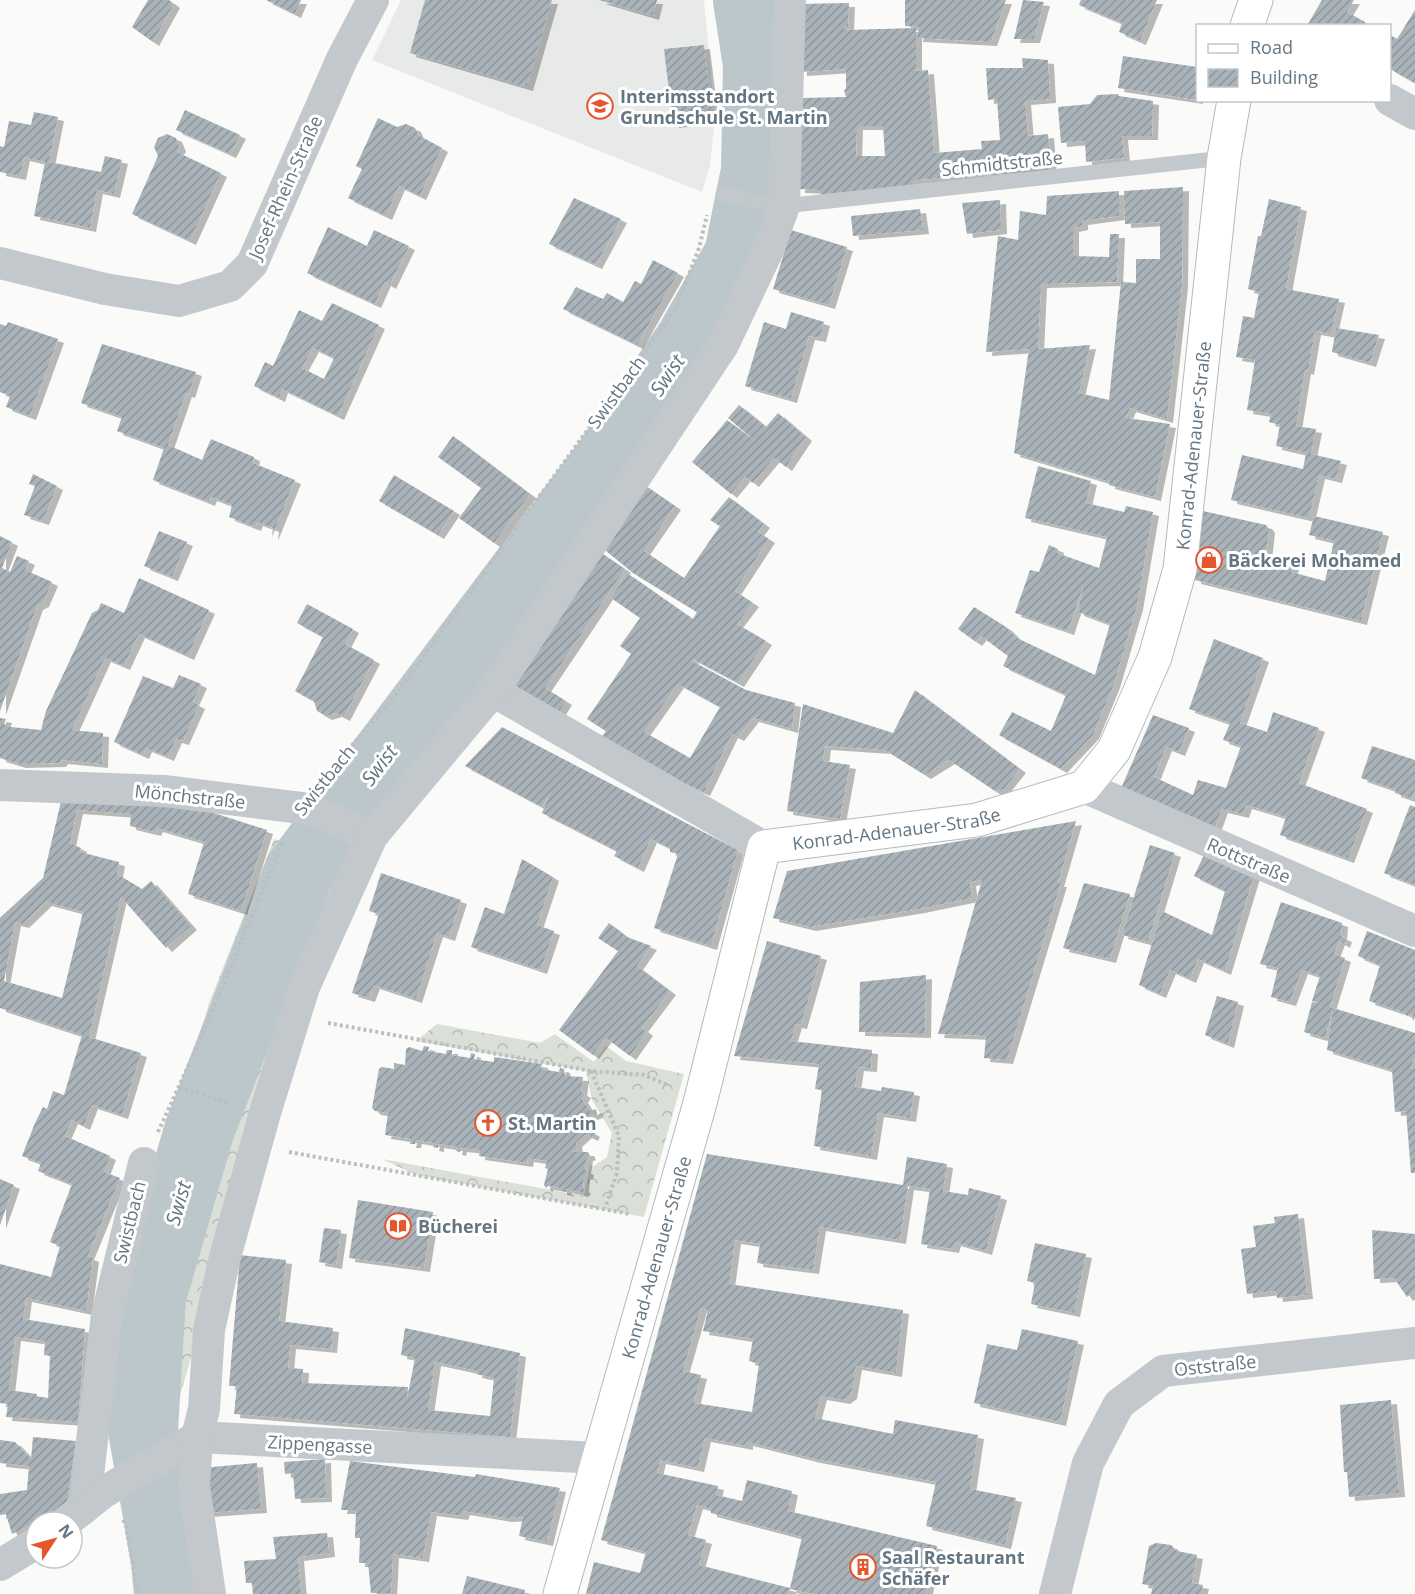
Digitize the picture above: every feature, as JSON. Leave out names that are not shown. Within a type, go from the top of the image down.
[{"type":"main road","points":[[1248,24],[1256,0]]},
{"type":"main road","name":"Konrad-Adenauer-Straße","points":[[560,1594],[700,1103],[764,847],[977,819],[1084,787],[1114,750],[1155,657],[1180,569],[1224,158],[1233,102]]},
{"type":"street","name":"Josef-Rhein-Straße","points":[[0,263],[105,289],[179,301],[230,286],[252,264],[342,59],[374,0]]},
{"type":"street","points":[[210,1594],[189,1442],[204,1409],[209,1330],[225,1257],[265,1113],[304,987],[367,833],[493,691],[723,345],[768,250],[779,206],[790,0]]},
{"type":"street","points":[[1391,101],[1415,114]]},
{"type":"street","points":[[493,691],[764,847]]},
{"type":"street","name":"Rottstraße","points":[[1084,787],[1415,931]]},
{"type":"street","name":"Mönchstraße","points":[[1,789],[164,790],[303,809],[367,833]]},
{"type":"street","name":"Swistbach","points":[[85,1508],[107,1315],[144,1162]]},
{"type":"street","name":"Oststraße","points":[[1055,1594],[1088,1463],[1119,1404],[1163,1371],[1415,1343]]},
{"type":"street","points":[[85,1508],[189,1442]]},
{"type":"street","name":"Zippengasse","points":[[189,1442],[599,1458]]},
{"type":"street","points":[[0,1565],[24,1550]]},
{"type":"lane","name":"Schmidtstraße","points":[[723,194],[779,206],[1224,158]]},
{"type":"path","name":"Swistbach","points":[[144,1162],[303,809],[390,700],[676,308],[699,248],[708,209]]},
{"type":"path","points":[[295,1015],[591,1071],[644,1075],[681,1090],[700,1103]]},
{"type":"path","points":[[591,1071],[619,1136],[618,1173],[605,1208]]},
{"type":"path","points":[[179,1088],[265,1113]]},
{"type":"path","points":[[256,1146],[605,1208],[666,1221]]},
{"type":"path","points":[[85,1508],[126,1525],[138,1594]]},
{"type":"shaded area","name":"Interimsstandort Grundschule St. Martin","points":[[401,0],[704,0],[715,117],[710,166],[702,192],[372,60]]},
{"type":"green space","points":[[274,839],[354,860],[303,971],[171,1427],[124,1421],[149,1226],[209,1003]]},
{"type":"green space","points":[[437,1024],[540,1043],[555,1034],[594,1062],[606,1046],[626,1061],[684,1074],[644,1217],[416,1175],[382,1159],[584,1196],[590,1165],[594,1166],[607,1157],[612,1133],[592,1100],[586,1071],[416,1041]]},
{"type":"building","points":[[148,0],[169,0],[174,4],[153,42],[132,27]]},
{"type":"building","points":[[266,0],[301,0],[295,14]]},
{"type":"building","points":[[425,0],[552,0],[527,87],[410,53]]},
{"type":"building","points":[[599,0],[657,0],[653,16]]},
{"type":"building","points":[[905,0],[1006,0],[991,42],[917,38],[919,27],[905,26]]},
{"type":"building","points":[[1023,0],[1044,2],[1034,39],[1014,39]]},
{"type":"building","points":[[1081,0],[1157,0],[1140,41],[1119,32],[1122,23],[1079,5]]},
{"type":"building","points":[[1322,0],[1354,0],[1347,12],[1365,22],[1364,24],[1308,24]]},
{"type":"building","points":[[849,3],[848,27],[844,26],[845,30],[916,28],[916,71],[928,70],[934,153],[982,149],[981,141],[1000,140],[997,99],[988,100],[986,68],[1023,68],[1022,58],[1048,60],[1050,99],[1025,101],[1028,136],[1048,134],[1051,171],[914,180],[913,187],[821,197],[821,190],[799,189],[801,98],[846,97],[844,90],[846,89],[846,69],[801,72],[800,4]],"holes":[[[857,126],[883,126],[885,156],[856,156]]]},
{"type":"building","points":[[1415,10],[1415,83],[1391,70],[1391,36],[1397,39]]},
{"type":"building","points":[[704,45],[713,119],[673,124],[664,49]]},
{"type":"building","points":[[1123,56],[1196,67],[1196,100],[1118,88]]},
{"type":"building","points":[[1118,94],[1153,101],[1152,136],[1122,136],[1124,158],[1086,162],[1085,141],[1061,143],[1058,107],[1090,104],[1097,95]]},
{"type":"building","points":[[185,110],[240,135],[230,154],[176,130]]},
{"type":"building","points":[[34,112],[58,117],[49,162],[101,172],[105,156],[122,160],[114,194],[97,190],[90,228],[34,216],[45,162],[24,157],[20,176],[0,172],[0,146],[4,147],[9,121],[31,125]]},
{"type":"building","points":[[378,118],[397,127],[406,124],[415,128],[418,135],[442,148],[420,196],[399,186],[386,216],[348,198],[362,169],[356,166]]},
{"type":"building","points":[[167,134],[176,138],[180,148],[177,152],[221,173],[190,241],[132,214],[158,156],[154,147],[158,138]]},
{"type":"building","points":[[1183,187],[1182,284],[1167,419],[1130,408],[1126,418],[1170,424],[1155,497],[1109,485],[1110,482],[1014,453],[1029,349],[986,352],[998,236],[1018,240],[1020,211],[1046,215],[1047,196],[1119,191],[1119,216],[1082,221],[1082,226],[1073,228],[1073,256],[1109,257],[1110,234],[1119,234],[1117,282],[1041,284],[1038,349],[1090,345],[1079,393],[1109,400],[1121,282],[1136,283],[1136,259],[1160,259],[1160,222],[1125,224],[1124,191]]},
{"type":"building","points":[[574,198],[621,219],[596,265],[549,244]]},
{"type":"building","points":[[1269,199],[1301,207],[1286,289],[1339,299],[1331,334],[1315,331],[1308,371],[1305,370],[1296,426],[1316,429],[1311,454],[1341,461],[1336,479],[1319,475],[1309,518],[1231,500],[1242,455],[1303,469],[1306,453],[1276,446],[1280,425],[1269,422],[1271,414],[1247,410],[1255,360],[1236,357],[1243,316],[1254,318],[1259,292],[1248,289],[1258,236],[1261,236]]},
{"type":"building","points":[[1000,200],[1001,230],[967,234],[962,203]]},
{"type":"building","points":[[920,209],[923,230],[853,236],[851,216]]},
{"type":"building","points":[[328,227],[367,246],[374,230],[409,246],[390,285],[385,282],[375,304],[307,273]]},
{"type":"building","points":[[791,230],[847,247],[829,305],[773,289]]},
{"type":"building","points":[[653,260],[678,273],[637,345],[563,309],[576,287],[603,299],[607,293],[623,302],[635,281],[641,284]]},
{"type":"building","points":[[332,303],[379,325],[338,416],[282,389],[279,398],[254,386],[265,362],[273,366],[299,310],[322,321]],"holes":[[[313,348],[334,358],[324,379],[302,368]]]},
{"type":"building","points":[[791,312],[824,322],[820,338],[809,336],[791,399],[745,386],[764,322],[786,329]]},
{"type":"building","points":[[8,322],[58,339],[30,416],[6,407],[10,396],[0,392],[0,324],[6,326]]},
{"type":"building","points":[[1336,328],[1379,335],[1370,363],[1332,352]]},
{"type":"building","points":[[102,344],[196,372],[189,394],[186,393],[168,445],[202,460],[211,439],[254,457],[253,463],[295,480],[272,537],[273,528],[257,522],[255,527],[229,517],[232,505],[211,497],[209,502],[153,480],[164,448],[117,431],[122,417],[81,403]]},
{"type":"building","points":[[739,405],[766,427],[778,413],[806,437],[786,467],[774,458],[753,483],[745,477],[731,494],[692,462],[727,420],[755,441],[728,418]]},
{"type":"building","points":[[453,436],[530,494],[494,543],[459,518],[481,488],[438,457]]},
{"type":"building","points":[[1038,466],[1091,481],[1086,503],[1124,512],[1126,506],[1153,512],[1137,606],[1114,684],[1093,735],[1061,769],[999,735],[1012,712],[1051,731],[1066,695],[1003,666],[1008,656],[981,636],[976,642],[958,629],[974,607],[1006,627],[1017,638],[1095,675],[1110,624],[1078,612],[1083,587],[1068,631],[1015,613],[1030,570],[1039,572],[1049,545],[1058,549],[1057,553],[1099,568],[1107,537],[1025,518]]},
{"type":"building","points":[[33,474],[57,486],[43,521],[24,515],[35,486],[29,484]]},
{"type":"building","points":[[394,475],[454,511],[438,535],[379,501]]},
{"type":"building","points":[[643,484],[675,506],[644,551],[684,578],[720,526],[710,520],[729,497],[764,524],[758,532],[769,539],[735,591],[753,603],[737,624],[766,641],[738,683],[693,659],[692,661],[746,690],[795,703],[792,729],[753,718],[738,737],[732,734],[704,792],[651,769],[600,739],[606,731],[587,719],[631,654],[620,646],[640,618],[611,598],[627,573],[693,619],[697,612],[633,573],[600,546]],"holes":[[[678,684],[720,707],[690,758],[644,732]]]},
{"type":"building","points":[[1203,511],[1266,525],[1269,529],[1266,556],[1294,563],[1291,572],[1325,581],[1334,541],[1309,535],[1314,516],[1383,532],[1361,621],[1195,580]]},
{"type":"building","points":[[159,531],[187,542],[172,577],[144,566]]},
{"type":"building","points":[[0,536],[12,542],[2,568],[10,572],[17,556],[29,561],[25,570],[52,582],[43,603],[37,606],[0,711]]},
{"type":"building","points":[[597,550],[625,569],[545,688],[566,701],[558,714],[516,687],[514,682]]},
{"type":"building","points":[[139,578],[209,610],[188,656],[139,634],[124,666],[105,658],[72,730],[103,733],[102,764],[62,760],[60,763],[20,764],[0,758],[0,718],[6,719],[4,724],[11,727],[41,730],[46,711],[92,613],[98,610],[101,603],[124,613]]},
{"type":"building","points":[[307,604],[353,629],[345,644],[374,660],[344,717],[336,713],[326,716],[317,711],[314,701],[295,691],[323,637],[297,623]]},
{"type":"building","points":[[1214,639],[1263,658],[1240,723],[1267,732],[1273,712],[1319,728],[1299,783],[1367,809],[1348,859],[1280,835],[1286,817],[1246,805],[1243,814],[1222,809],[1215,828],[1119,793],[1153,715],[1189,728],[1179,752],[1166,747],[1154,777],[1193,795],[1198,780],[1226,788],[1241,746],[1223,740],[1230,723],[1189,709]]},
{"type":"building","points":[[179,675],[201,684],[193,702],[199,705],[183,741],[176,739],[168,757],[146,748],[143,755],[114,742],[143,676],[173,688]]},
{"type":"building","points":[[915,690],[1020,769],[1004,789],[995,791],[949,760],[925,775],[885,750],[825,746],[823,761],[850,765],[840,819],[787,811],[803,704],[893,733]]},
{"type":"building","points":[[502,727],[738,850],[711,946],[654,928],[678,854],[670,852],[670,848],[651,839],[638,868],[614,856],[617,851],[542,813],[550,793],[542,807],[465,766]]},
{"type":"building","points":[[1372,746],[1415,760],[1415,790],[1412,799],[1395,793],[1396,790],[1361,778]]},
{"type":"building","points":[[63,793],[173,800],[267,830],[241,911],[188,894],[204,842],[157,828],[155,832],[130,826],[131,814],[77,810],[70,843],[81,848],[80,852],[119,862],[117,874],[142,889],[151,881],[191,926],[166,948],[121,897],[89,1037],[141,1053],[122,1115],[92,1105],[84,1126],[72,1120],[65,1136],[110,1156],[104,1172],[120,1178],[88,1256],[93,1258],[86,1311],[26,1298],[23,1319],[85,1329],[78,1422],[6,1417],[8,1404],[0,1403],[0,1264],[51,1277],[60,1246],[50,1242],[72,1184],[38,1171],[41,1163],[22,1156],[35,1123],[43,1107],[47,1109],[53,1091],[64,1095],[82,1035],[0,1008],[0,918],[43,878]],"holes":[[[46,902],[83,912],[62,998],[4,981],[15,922],[23,924]],[[15,1337],[45,1341],[44,1355],[50,1356],[48,1398],[9,1390]]]},
{"type":"building","points":[[1410,805],[1415,807],[1415,885],[1384,873]]},
{"type":"building","points":[[1076,821],[1058,883],[1061,883],[1007,1060],[984,1058],[986,1036],[938,1034],[982,880],[970,882],[972,898],[919,909],[810,927],[773,918],[787,871]]},
{"type":"building","points":[[1150,845],[1175,853],[1148,942],[1122,935]]},
{"type":"building","points":[[1205,853],[1254,875],[1225,971],[1198,959],[1190,979],[1170,970],[1160,994],[1139,985],[1162,911],[1212,935],[1225,891],[1194,876]]},
{"type":"building","points":[[522,859],[553,877],[537,925],[554,931],[541,970],[471,947],[485,907],[504,914]]},
{"type":"building","points":[[381,873],[461,900],[449,937],[437,933],[416,999],[374,985],[369,998],[352,993],[379,914],[369,911]]},
{"type":"building","points":[[1084,883],[1130,894],[1110,959],[1063,948]]},
{"type":"building","points":[[1281,902],[1342,923],[1341,936],[1346,938],[1344,944],[1339,941],[1334,954],[1345,958],[1330,1007],[1415,1033],[1415,1057],[1410,1069],[1415,1069],[1415,1173],[1411,1173],[1406,1111],[1395,1112],[1392,1070],[1327,1050],[1333,1008],[1325,1038],[1304,1032],[1312,1002],[1320,1003],[1312,1001],[1320,976],[1302,970],[1290,1002],[1271,997],[1278,968],[1260,964]]},
{"type":"building","points":[[609,923],[627,937],[651,946],[637,966],[670,991],[642,1028],[647,1032],[630,1056],[606,1038],[593,1055],[559,1030],[618,951],[598,938]]},
{"type":"building","points":[[1367,931],[1415,950],[1415,1017],[1408,1014],[1408,1017],[1405,1013],[1369,1001],[1380,965],[1358,956]]},
{"type":"building","points":[[767,941],[821,956],[801,1025],[796,1024],[791,1041],[872,1050],[871,1068],[858,1067],[855,1087],[881,1091],[882,1087],[914,1092],[910,1118],[878,1113],[871,1156],[814,1146],[822,1090],[815,1089],[819,1064],[734,1056]]},
{"type":"building","points":[[926,975],[925,1034],[859,1032],[860,982]]},
{"type":"building","points":[[1217,996],[1238,1002],[1228,1044],[1205,1035]]},
{"type":"building","name":"St. Martin","points":[[424,1046],[429,1047],[428,1051],[446,1054],[447,1050],[452,1050],[452,1055],[470,1058],[471,1053],[475,1054],[474,1059],[494,1062],[494,1057],[542,1064],[541,1069],[559,1072],[560,1068],[564,1069],[565,1076],[583,1077],[581,1092],[585,1094],[582,1099],[590,1111],[596,1109],[597,1114],[591,1116],[589,1130],[594,1133],[592,1137],[586,1134],[576,1143],[577,1149],[572,1152],[588,1152],[590,1156],[587,1157],[585,1170],[588,1171],[587,1175],[584,1175],[583,1188],[585,1190],[582,1193],[566,1189],[566,1192],[561,1191],[561,1188],[548,1186],[546,1188],[544,1185],[548,1169],[545,1168],[547,1161],[528,1158],[527,1163],[479,1156],[480,1150],[461,1148],[460,1152],[456,1151],[457,1147],[438,1144],[438,1148],[433,1147],[434,1143],[416,1140],[415,1144],[410,1144],[411,1139],[385,1135],[388,1113],[375,1111],[372,1108],[379,1069],[382,1067],[394,1069],[394,1063],[405,1065],[406,1049],[409,1047],[422,1051]]},
{"type":"building","points":[[707,1154],[903,1185],[907,1157],[947,1164],[943,1191],[968,1195],[969,1188],[1001,1196],[986,1251],[955,1242],[953,1249],[921,1244],[930,1189],[908,1186],[900,1240],[820,1227],[813,1270],[757,1263],[760,1244],[735,1240],[729,1284],[903,1310],[896,1373],[856,1366],[851,1395],[844,1400],[821,1396],[815,1418],[893,1434],[895,1420],[978,1435],[970,1489],[1016,1498],[1005,1545],[926,1526],[936,1482],[815,1459],[747,1442],[747,1446],[705,1438],[698,1468],[660,1460],[657,1473],[718,1486],[716,1495],[742,1501],[747,1480],[792,1491],[788,1511],[937,1546],[926,1594],[813,1594],[790,1589],[788,1594],[586,1594],[594,1562],[640,1573],[646,1552],[601,1540]],"holes":[[[701,1308],[708,1310],[703,1331],[753,1339],[749,1361],[759,1364],[752,1412],[694,1403],[701,1375],[683,1371]],[[697,1505],[711,1509],[711,1513],[802,1537],[790,1588],[699,1565],[706,1540],[688,1535]]]},
{"type":"building","points":[[0,1179],[14,1185],[0,1225]]},
{"type":"building","points":[[358,1200],[433,1212],[424,1268],[349,1258]]},
{"type":"building","points":[[1298,1214],[1307,1295],[1277,1298],[1276,1291],[1247,1294],[1241,1249],[1256,1247],[1253,1226],[1275,1223],[1274,1217]]},
{"type":"building","points":[[324,1228],[341,1230],[336,1265],[319,1262]]},
{"type":"building","points":[[1372,1230],[1415,1234],[1415,1291],[1407,1297],[1394,1278],[1374,1279]]},
{"type":"building","points":[[1035,1243],[1086,1254],[1074,1313],[1031,1304],[1035,1283],[1027,1281]]},
{"type":"building","points":[[240,1255],[286,1260],[279,1321],[333,1328],[331,1349],[290,1345],[288,1368],[303,1369],[302,1383],[408,1387],[407,1399],[415,1358],[401,1355],[405,1328],[520,1353],[510,1437],[234,1414],[237,1386],[229,1386]],"holes":[[[435,1362],[477,1371],[476,1374],[494,1378],[490,1416],[428,1410]]]},
{"type":"building","points":[[1022,1329],[1078,1341],[1060,1422],[974,1403],[987,1344],[1017,1350]]},
{"type":"building","points":[[1391,1400],[1399,1493],[1349,1497],[1347,1472],[1344,1472],[1340,1405]]},
{"type":"building","points":[[33,1437],[76,1441],[66,1508],[62,1510],[24,1510],[24,1528],[12,1534],[6,1514],[0,1515],[0,1494],[27,1490],[29,1466],[0,1463],[0,1440],[15,1442],[31,1459]]},
{"type":"building","points":[[325,1459],[326,1498],[295,1499],[293,1473],[285,1474],[284,1462]]},
{"type":"building","points":[[350,1461],[475,1477],[476,1474],[560,1488],[547,1542],[519,1536],[523,1517],[506,1518],[464,1511],[462,1516],[431,1512],[423,1558],[393,1554],[391,1593],[371,1593],[368,1563],[359,1563],[360,1538],[355,1538],[356,1510],[341,1510]]},
{"type":"building","points":[[257,1463],[261,1509],[206,1513],[202,1468]]},
{"type":"building","points":[[327,1533],[329,1553],[298,1557],[301,1594],[253,1594],[252,1583],[246,1583],[244,1561],[276,1559],[273,1537]]},
{"type":"building","points":[[1156,1543],[1171,1545],[1177,1551],[1197,1555],[1192,1583],[1203,1585],[1201,1594],[1151,1594],[1153,1586],[1142,1584],[1149,1546]]},
{"type":"building","points":[[467,1576],[525,1590],[524,1594],[462,1594]]},
{"type":"waterway","name":"Swist","points":[[169,1594],[166,1561],[143,1430],[151,1297],[199,1131],[299,872],[609,460],[690,341],[739,255],[756,171],[758,65],[748,0]]},
{"type":"place","name":"Interimsstandort Grundschule St. Martin","points":[[600,106]]},
{"type":"place","name":"Bäckerei Mohamed","points":[[1209,560]]},
{"type":"place","name":"St. Martin","points":[[488,1123]]},
{"type":"place","name":"Bücherei","points":[[398,1226]]},
{"type":"place","name":"Saal Restaurant Schäfer","points":[[863,1567]]}]
